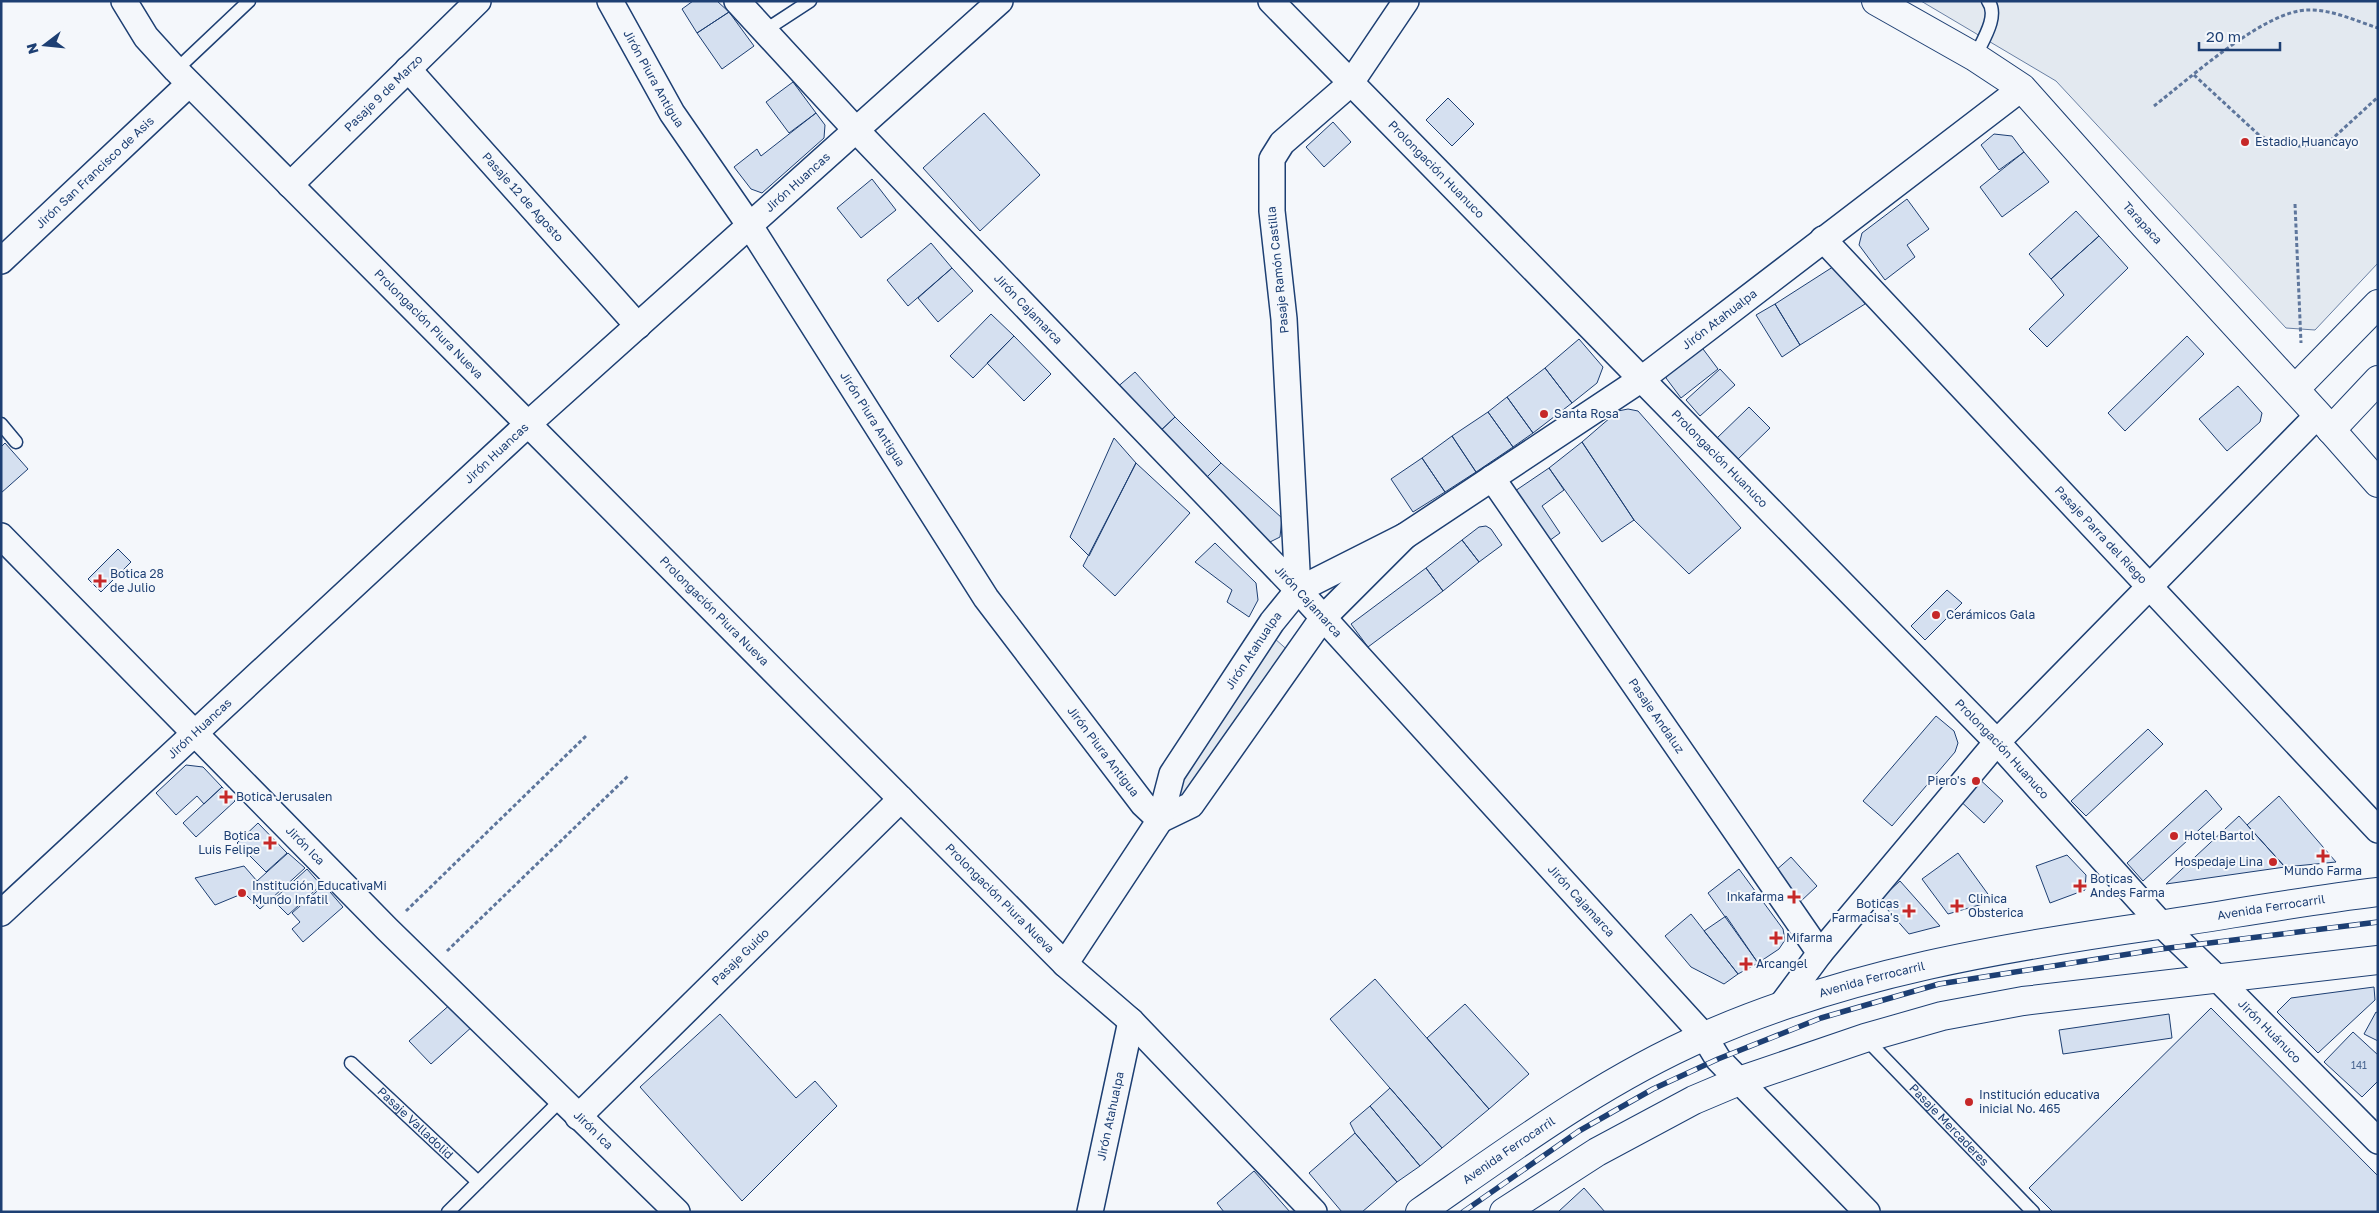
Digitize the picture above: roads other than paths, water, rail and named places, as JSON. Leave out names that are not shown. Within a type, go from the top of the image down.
[{"type":"main road","name":"Tarapaca","points":[[1876,1],[1975,57],[2022,88],[2378,483]]},
{"type":"main road","points":[[2295,389],[2378,304]]},
{"type":"main road","points":[[2325,422],[2378,380]]},
{"type":"main road","name":"Avenida Ferrocarril","points":[[1420,1212],[1588,1097],[1704,1036],[1780,1007],[1868,979],[2056,938],[2378,892]]},
{"type":"main road","points":[[1504,1212],[1597,1152],[1694,1100],[1739,1081],[1866,1038],[1942,1016],[2023,1001],[2220,980],[2378,960]]},
{"type":"street","name":"Prolongación Piura Nueva","points":[[124,1],[146,37],[182,77],[1065,964],[1131,1021],[1314,1212]]},
{"type":"street","name":"Pasaje 9 de Marzo","points":[[290,185],[478,1]]},
{"type":"street","name":"Jirón Piura Antigua","points":[[610,1],[672,113],[750,226],[986,598],[1144,804],[1160,820]]},
{"type":"street","name":"Jirón Cajamarca","points":[[737,1],[856,130],[1298,590],[1322,619],[1704,1036],[1718,1059],[1868,1212]]},
{"type":"street","name":"Jirón Huancas","points":[[1,913],[196,735],[528,424],[1000,1]]},
{"type":"street","name":"Prolongación Huanuco","points":[[1271,1],[1350,84],[1642,378],[1998,742],[2161,924]]},
{"type":"street","name":"Pasaje Ramón Castilla","points":[[1298,590],[1284,319],[1272,211],[1272,159],[1282,142],[1350,84],[1406,1]]},
{"type":"street","name":"Pasaje 12 de Agosto","points":[[408,70],[638,326]]},
{"type":"street","name":"Jirón San Francisco de Asis","points":[[1,261],[182,77]]},
{"type":"street","name":"Jirón Atahualpa","points":[[1065,964],[1160,820],[1172,774],[1272,622],[1298,590],[1405,536],[1642,378],[2022,88]]},
{"type":"street","name":"Pasaje Parra del Riego","points":[[1824,239],[2378,830]]},
{"type":"street","points":[[1780,1007],[1820,953],[1998,742],[2149,587],[2325,422]]},
{"type":"street","name":"Pasaje Andaluz","points":[[1492,478],[1820,953]]},
{"type":"street","name":"Jirón Atahualpa","points":[[1160,820],[1191,805],[1322,619],[1405,536]]},
{"type":"street","name":"Jirón Ica","points":[[2,540],[428,970],[677,1212]]},
{"type":"street","name":"Pasaje Guido","points":[[570,1108],[901,799]]},
{"type":"street","name":"Jirón Huánuco","points":[[2161,924],[2220,980],[2378,1141]]},
{"type":"street","name":"Jirón Atahualpa","points":[[1090,1212],[1131,1021]]},
{"type":"lane","points":[[182,77],[249,1]]},
{"type":"lane","points":[[764,31],[810,1]]},
{"type":"lane","points":[[1975,57],[1992,19],[1991,4],[1988,1]]},
{"type":"lane","points":[[1,424],[16,442]]},
{"type":"lane","name":"Pasaje Mercaderes","points":[[1866,1038],[2033,1212]]},
{"type":"lane","name":"Pasaje Valladolid","points":[[351,1064],[478,1182]]},
{"type":"lane","points":[[448,1212],[478,1182],[570,1108]]},
{"type":"railway","points":[[1463,1212],[1579,1131],[1653,1089],[1718,1059],[1821,1018],[1939,984],[2161,949],[2378,922]]},
{"type":"place","name":"Estadio Huancayo","points":[[2245,142]]},
{"type":"place","name":"Santa Rosa","points":[[1544,414]]},
{"type":"place","name":"Botica 28 de Julio","points":[[100,581]]},
{"type":"place","name":"Cerámicos Gala","points":[[1936,615]]},
{"type":"place","name":"Piero's","points":[[1976,781]]},
{"type":"place","name":"Botica Jerusalen","points":[[226,797]]},
{"type":"place","name":"Hotel Bartol","points":[[2174,836]]},
{"type":"place","name":"Botica Luis Felipe","points":[[270,843]]},
{"type":"place","name":"Mundo Farma","points":[[2323,856]]},
{"type":"place","name":"Hospedaje Lina","points":[[2273,862]]},
{"type":"place","name":"Boticas Andes Farma","points":[[2080,886]]},
{"type":"place","name":"Institución EducativaMi Mundo Infatil","points":[[242,893]]},
{"type":"place","name":"Inkafarma","points":[[1794,897]]},
{"type":"place","name":"Clinica Obsterica","points":[[1957,906]]},
{"type":"place","name":"Boticas Farmacisa's","points":[[1909,911]]},
{"type":"place","name":"Mifarma","points":[[1776,938]]},
{"type":"place","name":"Arcangel","points":[[1746,964]]},
{"type":"place","name":"Institución educativa inicial No. 465","points":[[1969,1102]]}]
